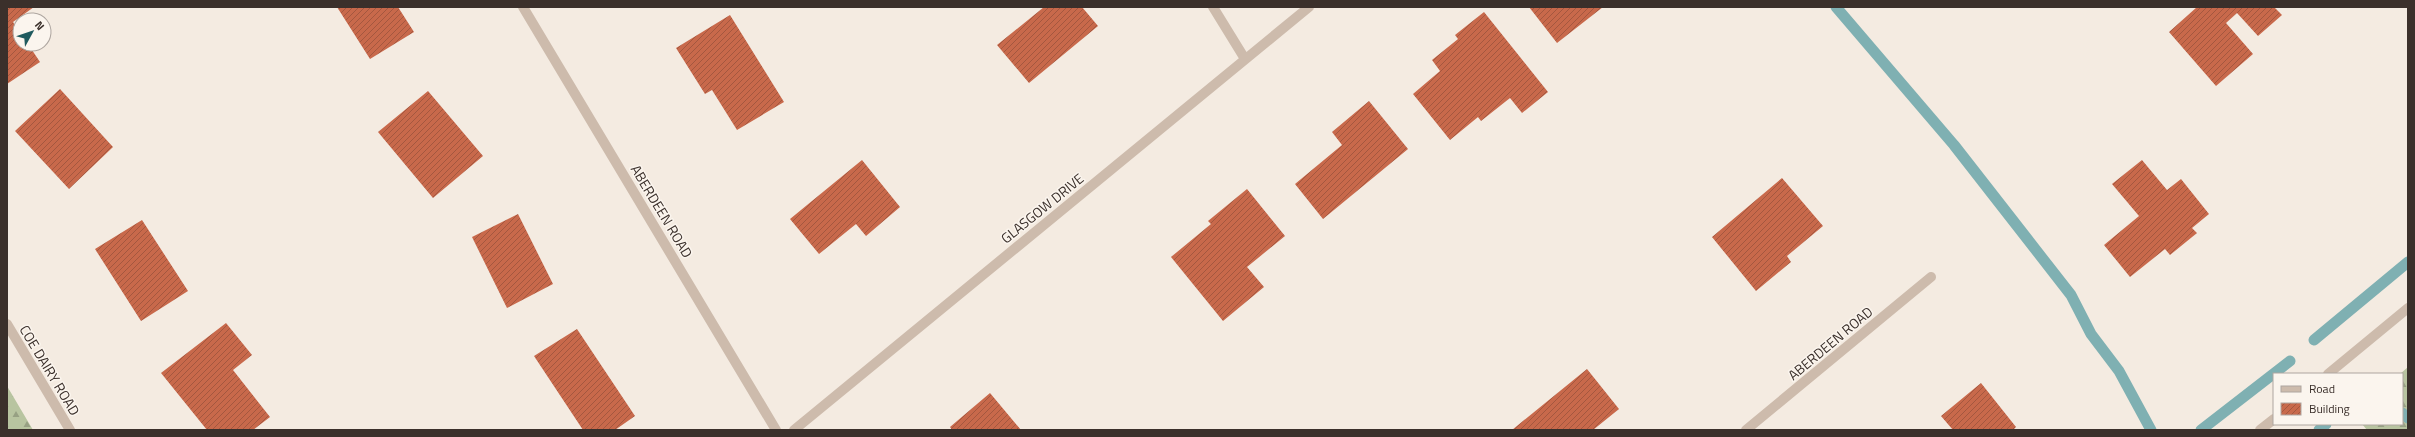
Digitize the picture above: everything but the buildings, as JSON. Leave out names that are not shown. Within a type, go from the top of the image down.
[{"type":"street","name":"ABERDEEN ROAD","points":[[523,7],[776,430]]},
{"type":"street","points":[[1213,7],[1245,59]]},
{"type":"street","name":"GLASGOW DRIVE","points":[[794,430],[1309,7]]},
{"type":"street","name":"ABERDEEN ROAD","points":[[1746,430],[1931,277]]},
{"type":"street","points":[[2329,373],[2408,308]]},
{"type":"street","name":"COE DAIRY ROAD","points":[[7,324],[70,430]]},
{"type":"street","points":[[2260,430],[2273,420]]},
{"type":"green space","points":[[2408,367],[2408,430],[2367,430],[2363,425],[2403,425],[2403,373],[2401,373]]},
{"type":"green space","points":[[7,386],[33,430],[7,430]]},
{"type":"waterway","points":[[1836,7],[1954,145],[2071,295],[2091,334],[2119,371],[2151,430]]},
{"type":"waterway","points":[[2314,340],[2408,262]]},
{"type":"waterway","points":[[2275,373],[2290,361]]},
{"type":"waterway","points":[[2201,430],[2273,374]]},
{"type":"waterway","points":[[2403,414],[2408,418]]},
{"type":"waterway","points":[[2319,430],[2325,425]]}]
